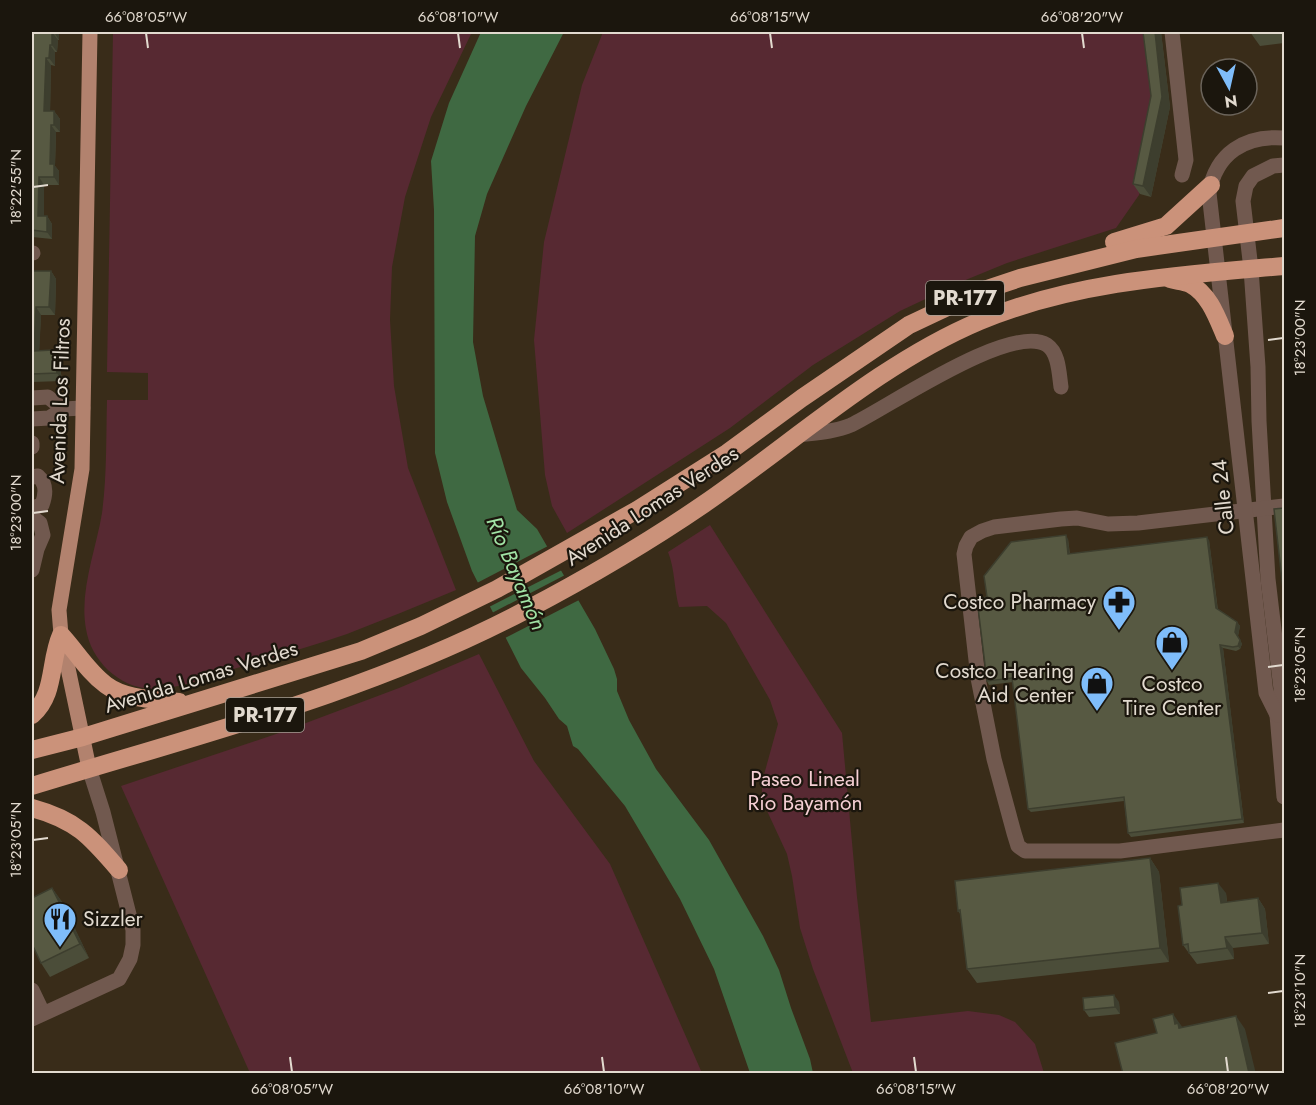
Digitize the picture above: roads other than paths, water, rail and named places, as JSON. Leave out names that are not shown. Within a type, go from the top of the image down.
[{"type":"highway","points":[[1082,262],[1095,249],[1109,243],[1166,226],[1211,185]]},
{"type":"highway","name":"Avenida Lomas Verdes","points":[[32,750],[83,737],[361,651],[421,626],[536,568],[637,510],[727,453],[802,398],[909,325],[981,291],[1020,278],[1136,249],[1284,228]]},
{"type":"highway","name":"Avenida Lomas Verdes","points":[[32,786],[300,705],[438,653],[525,611],[621,557],[705,503],[899,363],[979,321],[1008,310],[1078,291],[1163,277],[1284,266]]},
{"type":"highway","points":[[1163,277],[1189,284],[1206,297],[1226,336]]},
{"type":"highway","points":[[32,715],[46,697],[51,683],[55,650],[61,635],[95,674],[113,690],[157,701],[193,703]]},
{"type":"highway","points":[[32,808],[55,814],[75,825],[94,842],[118,870]]},
{"type":"main road","name":"Avenida Los Filtros","points":[[89,768],[61,635],[59,610],[82,469],[90,32]]},
{"type":"street","points":[[1172,32],[1186,160],[1182,175]]},
{"type":"street","points":[[1211,185],[1218,165],[1242,145],[1268,136],[1284,138]]},
{"type":"street","name":"Calle 24","points":[[1284,165],[1273,166],[1253,176],[1246,186],[1243,201],[1251,269],[1258,367],[1258,421],[1268,579],[1281,689],[1277,697],[1276,716],[1284,798]]},
{"type":"street","name":"Calle 24","points":[[1211,185],[1210,209],[1266,693],[1277,697]]},
{"type":"street","points":[[797,435],[851,425],[936,376],[991,351],[1019,342],[1036,341],[1050,348],[1056,357],[1061,387]]},
{"type":"street","points":[[32,398],[48,397],[63,409]]},
{"type":"street","points":[[32,418],[49,418],[63,409],[83,408]]},
{"type":"street","points":[[32,477],[38,476],[44,481],[45,495],[42,505],[32,508]]},
{"type":"street","points":[[1284,506],[1131,523],[1108,524],[1077,518],[994,526],[971,537],[964,554],[978,678],[994,759],[1018,846],[1025,851],[1120,851],[1284,830]]},
{"type":"street","points":[[32,517],[40,523],[43,535],[32,570]]},
{"type":"street","points":[[32,990],[37,1016],[119,979],[125,970],[133,945],[133,930],[89,768]]},
{"type":"water","name":"Río Bayamón","points":[[481,32],[564,32],[526,106],[487,194],[475,236],[473,342],[483,396],[517,510],[537,529],[595,629],[614,669],[617,691],[629,720],[656,769],[709,840],[763,936],[779,970],[813,1073],[750,1073],[714,969],[680,899],[625,806],[578,749],[573,746],[567,726],[559,719],[521,668],[472,571],[447,502],[435,453],[434,210],[431,161],[449,103]]},
{"type":"place","name":"Costco Pharmacy","points":[[1119,631]]},
{"type":"place","name":"Costco Tire Center","points":[[1172,671]]},
{"type":"place","name":"Costco Hearing Aid Center","points":[[1097,712]]},
{"type":"place","name":"Sizzler","points":[[60,948]]},
{"type":"park label","name":"Paseo Lineal Río Bayamón","points":[[805,791]]}]
